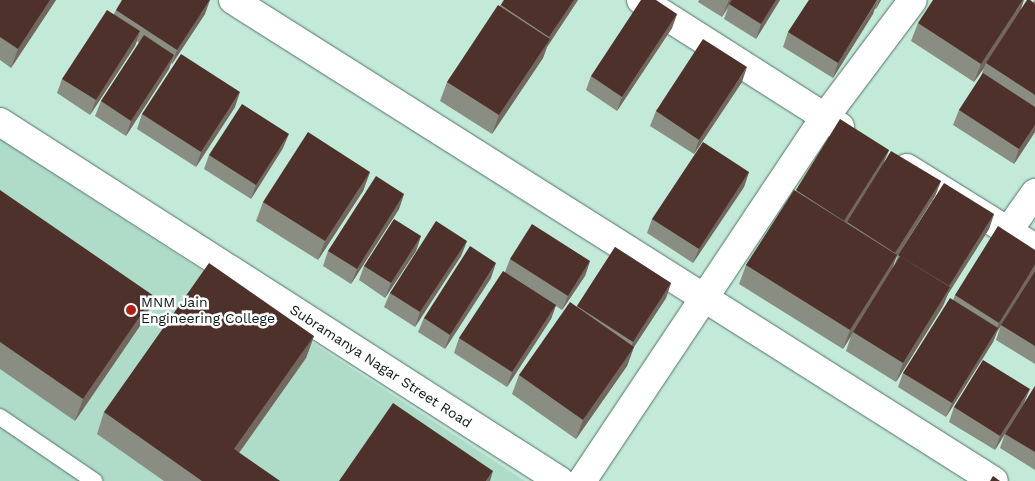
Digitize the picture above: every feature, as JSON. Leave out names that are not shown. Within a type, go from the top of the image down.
[{"type":"street","points":[[233,0],[994,481]]},
{"type":"street","points":[[641,0],[1035,248]]},
{"type":"street","points":[[564,481],[705,298],[825,117],[912,0]]},
{"type":"street","name":"Subramanya Nagar Street Road","points":[[0,122],[564,481]]},
{"type":"street","points":[[1008,231],[1035,193]]},
{"type":"lane","points":[[0,417],[94,481]]},
{"type":"shaded area","name":"MNM Jain Engineering College","points":[[0,139],[525,481],[0,481]]},
{"type":"building","points":[[0,0],[50,0],[18,49],[0,37]]},
{"type":"building","points":[[122,0],[210,0],[177,50],[116,10]]},
{"type":"building","points":[[504,0],[574,0],[549,37],[501,5]]},
{"type":"building","points":[[641,0],[656,0],[677,14],[622,97],[591,76]]},
{"type":"building","points":[[732,0],[776,0],[761,24],[729,4]]},
{"type":"building","points":[[809,0],[877,0],[838,63],[788,32]]},
{"type":"building","points":[[933,0],[1023,0],[981,64],[918,23]]},
{"type":"building","points":[[1027,0],[1035,4],[1035,95],[986,63]]},
{"type":"building","points":[[498,5],[550,39],[499,115],[447,82]]},
{"type":"building","points":[[107,10],[140,31],[96,100],[62,79]]},
{"type":"building","points":[[144,35],[174,55],[131,121],[101,101]]},
{"type":"building","points":[[703,39],[747,67],[699,140],[656,111]]},
{"type":"building","points":[[181,54],[240,92],[201,152],[142,114]]},
{"type":"building","points":[[983,73],[1035,107],[1035,125],[1019,149],[959,110]]},
{"type":"building","points":[[242,104],[289,134],[256,185],[209,155]]},
{"type":"building","points":[[840,119],[889,150],[844,221],[796,190]]},
{"type":"building","points":[[308,132],[370,172],[325,241],[263,202]]},
{"type":"building","points":[[703,142],[749,172],[699,249],[652,219]]},
{"type":"building","points":[[891,151],[941,181],[895,253],[847,222]]},
{"type":"building","points":[[376,176],[404,194],[357,269],[328,251]]},
{"type":"building","points":[[944,183],[994,214],[949,286],[898,255]]},
{"type":"building","points":[[0,190],[154,296],[83,399],[0,342]]},
{"type":"building","points":[[794,190],[897,255],[850,330],[746,265]]},
{"type":"building","points":[[394,219],[421,236],[391,283],[364,266]]},
{"type":"building","points":[[436,221],[467,241],[420,312],[390,293]]},
{"type":"building","points":[[532,224],[590,261],[568,296],[510,259]]},
{"type":"building","points":[[998,226],[1035,250],[1035,265],[999,323],[955,295]]},
{"type":"building","points":[[470,246],[496,263],[450,335],[424,318]]},
{"type":"building","points":[[615,247],[671,283],[633,342],[577,306]]},
{"type":"building","points":[[900,256],[950,287],[903,363],[853,332]]},
{"type":"building","points":[[209,263],[314,336],[234,449],[280,481],[202,481],[104,412]]},
{"type":"building","points":[[503,271],[556,305],[512,372],[459,338]]},
{"type":"building","points":[[1035,271],[1035,346],[1001,325]]},
{"type":"building","points":[[950,298],[998,328],[952,403],[903,373]]},
{"type":"building","points":[[570,302],[634,347],[583,420],[519,375]]},
{"type":"building","points":[[983,360],[1030,389],[1000,436],[954,407]]},
{"type":"building","points":[[1035,386],[1035,452],[1005,434]]},
{"type":"building","points":[[393,403],[493,471],[486,481],[339,481]]},
{"type":"building","points":[[993,476],[1000,481],[990,481]]},
{"type":"place","name":"MNM Jain Engineering College","points":[[131,310]]}]
